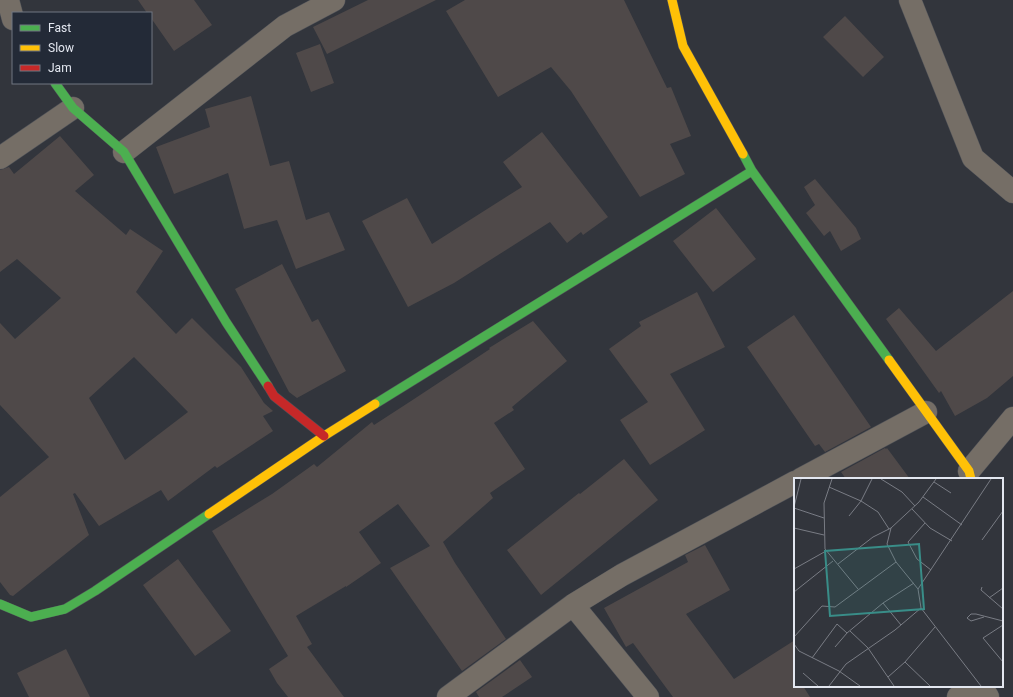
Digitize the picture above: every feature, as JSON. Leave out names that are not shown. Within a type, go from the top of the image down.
[{"type":"street","points":[[124,152],[285,26],[334,0]]},
{"type":"street","points":[[672,0],[683,46],[752,172],[970,475],[1013,418]]},
{"type":"street","points":[[910,0],[973,158],[1013,192]]},
{"type":"street","points":[[56,84],[73,108],[124,152],[226,322],[274,396],[324,436]]},
{"type":"street","points":[[0,158],[73,108]]},
{"type":"street","points":[[0,604],[31,618],[65,609],[95,591],[324,436],[752,172]]},
{"type":"street","points":[[803,478],[926,412]]},
{"type":"street","points":[[448,697],[574,605],[622,575],[794,483]]},
{"type":"street","points":[[574,605],[648,697]]},
{"type":"street","points":[[958,697],[971,687]]},
{"type":"street","points":[[982,687],[988,697]]},
{"type":"building","points":[[138,0],[194,0],[212,25],[174,51],[152,19],[152,12],[146,12]]},
{"type":"building","points":[[368,0],[436,0],[327,54],[313,27]]},
{"type":"building","points":[[465,0],[624,0],[667,88],[671,87],[691,136],[670,144],[685,174],[640,197],[571,91],[551,67],[498,97],[446,11]]},
{"type":"building","points":[[845,16],[884,57],[863,77],[823,37]]},
{"type":"building","points":[[320,44],[334,83],[311,92],[296,53]]},
{"type":"building","points":[[251,96],[270,166],[289,161],[306,220],[329,212],[345,250],[296,269],[277,220],[244,229],[228,173],[174,194],[156,147],[210,127],[205,109]]},
{"type":"building","points":[[542,132],[608,217],[583,235],[581,232],[567,243],[550,222],[454,283],[408,307],[362,221],[407,198],[432,244],[522,187],[503,162]]},
{"type":"building","points":[[60,136],[94,175],[75,191],[126,235],[130,229],[163,251],[136,292],[176,334],[192,318],[241,367],[264,403],[273,411],[263,416],[273,431],[217,468],[215,466],[168,501],[161,490],[99,526],[75,493],[73,494],[89,535],[13,596],[10,595],[0,582],[0,497],[49,457],[0,405],[0,323],[15,339],[61,298],[17,259],[0,272],[0,170],[9,167],[14,174]],"holes":[[[134,357],[188,412],[125,460],[89,398]]]},
{"type":"building","points":[[815,179],[856,228],[861,239],[841,251],[830,231],[824,236],[806,213],[815,205],[804,187]]},
{"type":"building","points":[[716,208],[756,259],[713,292],[673,241]]},
{"type":"building","points":[[282,264],[312,322],[318,319],[346,371],[297,398],[289,392],[235,289]]},
{"type":"building","points":[[1013,291],[1013,376],[987,398],[955,416],[941,391],[939,393],[886,319],[899,308],[936,351]]},
{"type":"building","points":[[697,292],[725,347],[670,374],[705,430],[650,465],[620,420],[648,402],[609,349],[641,326],[639,322]]},
{"type":"building","points":[[794,315],[871,427],[825,452],[819,444],[815,446],[747,347]]},
{"type":"building","points":[[533,321],[567,361],[512,407],[514,410],[494,423],[525,469],[490,493],[493,498],[443,542],[455,563],[506,639],[462,671],[390,568],[430,546],[398,504],[359,532],[381,563],[346,587],[296,616],[312,644],[307,647],[344,697],[288,697],[277,683],[269,669],[288,656],[212,531],[272,494],[314,464],[317,467],[372,422],[374,425],[490,349],[489,348]]},
{"type":"building","points":[[887,448],[909,478],[845,478],[841,472]]},
{"type":"building","points":[[624,459],[658,500],[541,595],[507,550]]},
{"type":"building","points":[[705,545],[730,590],[686,614],[734,679],[794,641],[794,687],[804,687],[810,697],[673,697],[633,643],[626,647],[604,608],[688,562],[685,555]]},
{"type":"building","points":[[178,559],[231,631],[195,656],[143,585]]},
{"type":"building","points":[[66,649],[90,697],[29,697],[17,673]]},
{"type":"building","points":[[520,660],[532,677],[502,697],[479,697],[476,692]]},
{"type":"traffic: fast","points":[[56,84],[73,108],[124,152],[226,322],[268,386]]},
{"type":"traffic: fast","points":[[743,154],[752,171],[889,360]]},
{"type":"traffic: fast","points":[[375,404],[752,171]]},
{"type":"traffic: fast","points":[[0,604],[31,617],[65,609],[95,591],[209,514]]},
{"type":"traffic: slow","points":[[672,0],[683,46],[743,154]]},
{"type":"traffic: slow","points":[[889,360],[969,471],[971,478]]},
{"type":"traffic: slow","points":[[209,514],[324,436],[375,404]]},
{"type":"traffic: jam","points":[[268,386],[274,396],[324,436]]}]
